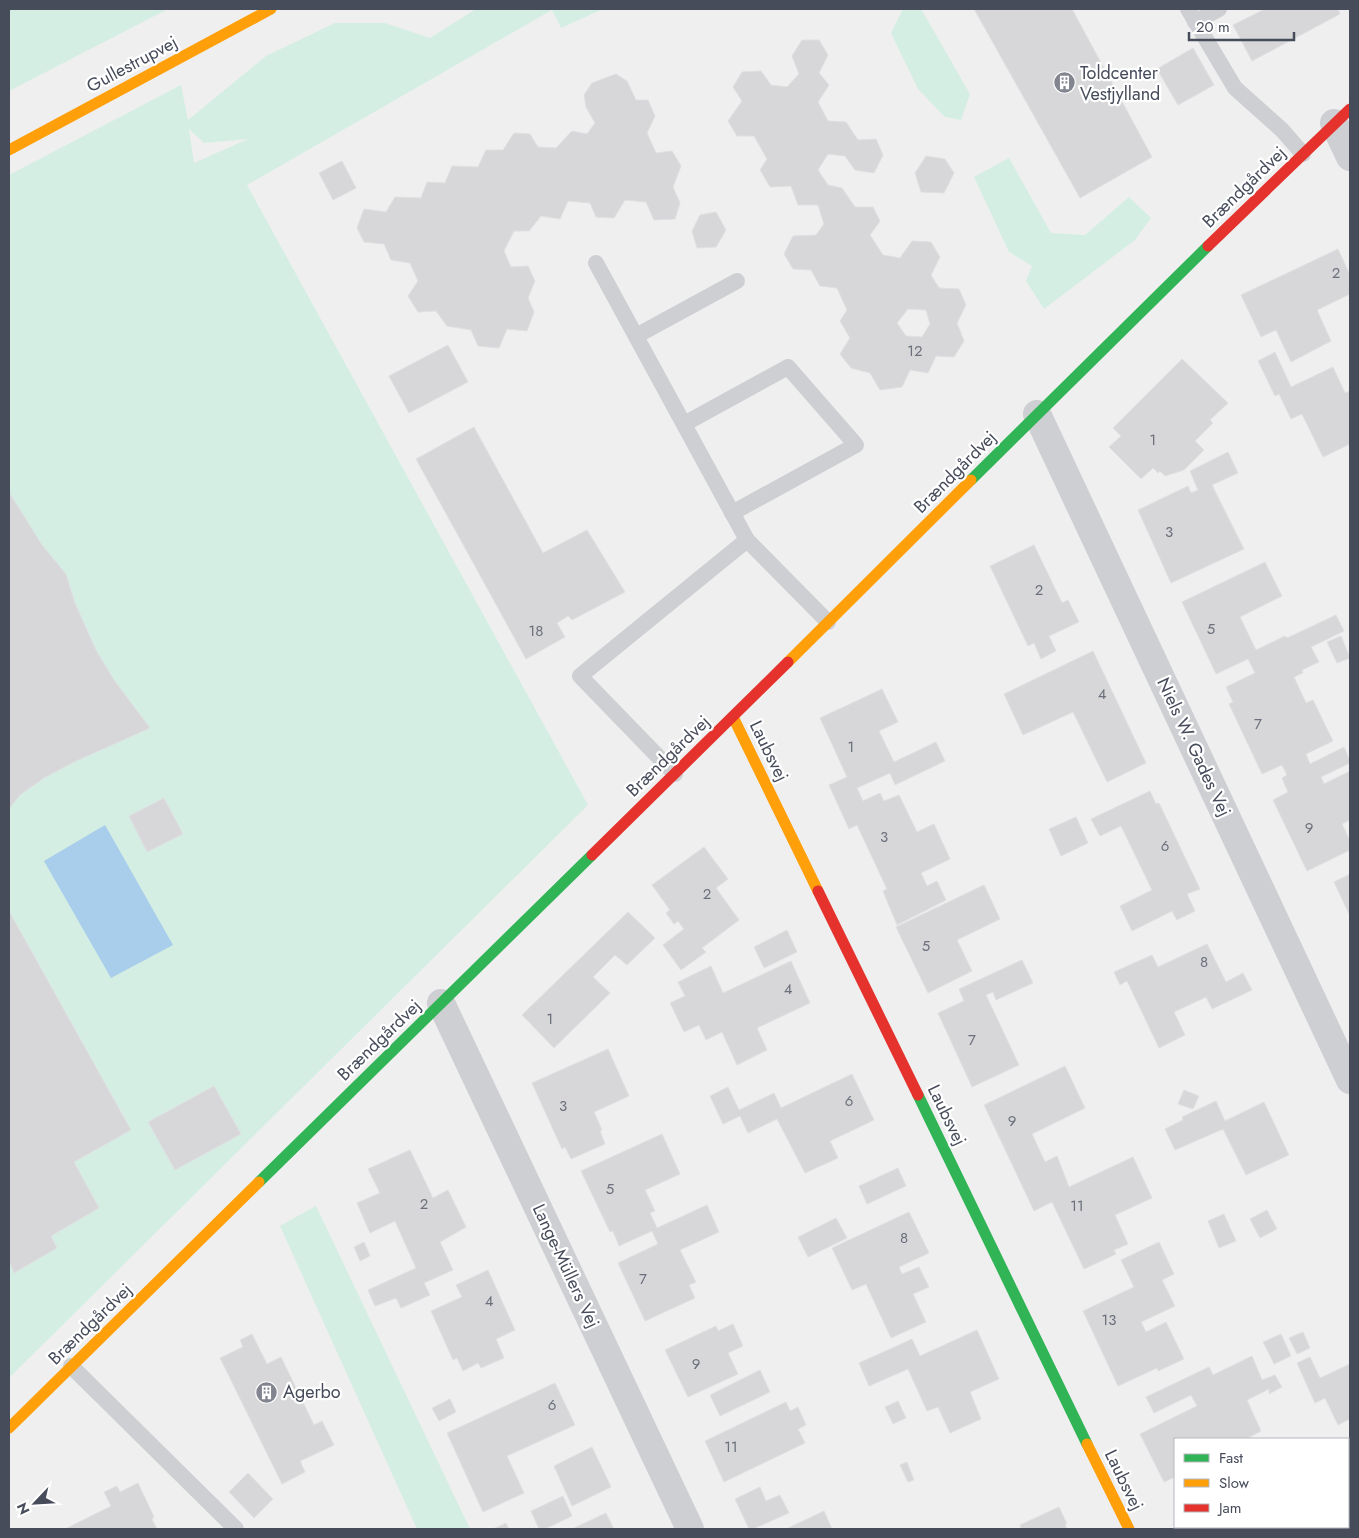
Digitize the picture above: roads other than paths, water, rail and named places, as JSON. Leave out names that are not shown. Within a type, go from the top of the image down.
[{"type":"street","name":"Gullestrupvej","points":[[9,150],[271,9]]},
{"type":"street","name":"Brændgårdvej","points":[[9,1428],[676,774],[1037,414],[1342,116]]},
{"type":"street","points":[[1342,116],[1350,157]]},
{"type":"street","name":"Niels W. Gades Vej","points":[[1037,414],[1350,1080]]},
{"type":"street","name":"Laubsvej","points":[[733,717],[1129,1529]]},
{"type":"street","name":"Lange-Müllers Vej","points":[[441,1003],[690,1529]]},
{"type":"lane","points":[[1219,9],[1192,15],[1235,88],[1282,130],[1303,154]]},
{"type":"lane","points":[[596,263],[747,540],[828,622]]},
{"type":"lane","points":[[636,336],[737,281]]},
{"type":"lane","points":[[684,424],[788,367],[856,445],[732,513]]},
{"type":"lane","points":[[676,774],[580,676],[747,540]]},
{"type":"lane","points":[[71,1366],[236,1529]]},
{"type":"water","points":[[105,825],[173,945],[111,978],[44,861]]},
{"type":"place","name":"Toldcenter Vestjylland","points":[[1064,83]]},
{"type":"place","name":"Agerbo","points":[[267,1392]]}]
